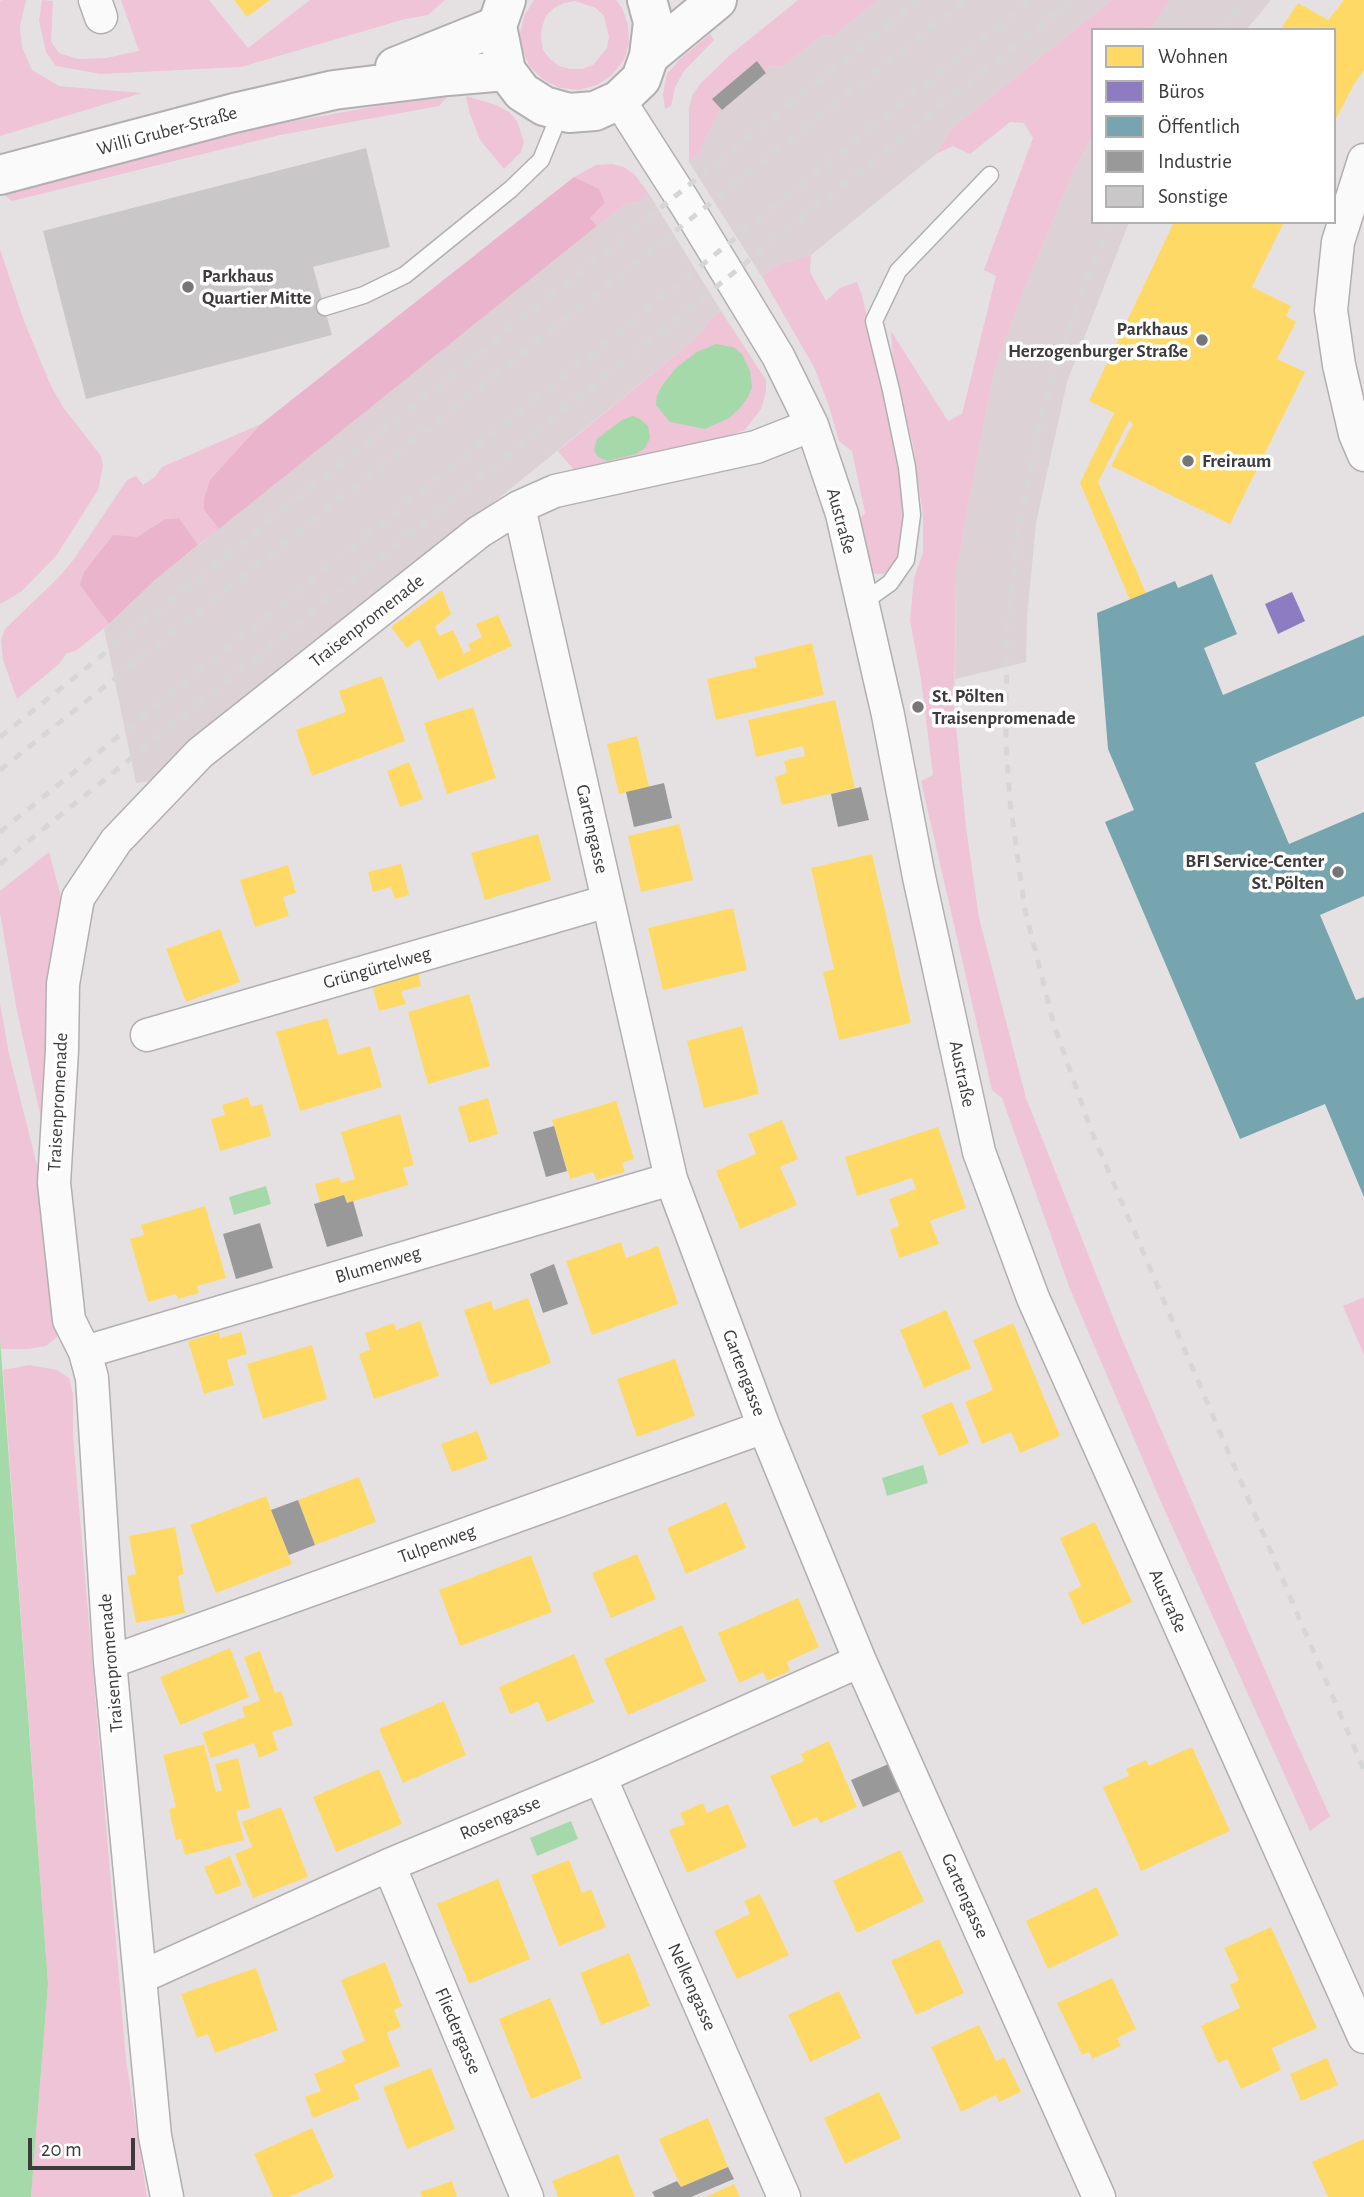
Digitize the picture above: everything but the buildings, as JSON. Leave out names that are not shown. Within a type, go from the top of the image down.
[{"type":"street","points":[[501,13],[506,71],[522,92],[544,106],[561,111],[595,111],[619,100],[641,79],[649,56],[653,22],[647,0]]},
{"type":"street","points":[[649,56],[717,0]]},
{"type":"street","name":"Willi Gruber-Straße","points":[[334,90],[444,49],[501,13]]},
{"type":"street","name":"Willi Gruber-Straße","points":[[0,175],[234,113],[334,90],[506,71]]},
{"type":"street","name":"Austraße","points":[[619,100],[778,356],[812,425],[842,514],[888,715],[919,877],[979,1152],[1033,1298],[1364,2037]]},
{"type":"street","points":[[1364,160],[1338,242],[1331,310],[1355,434],[1364,455]]},
{"type":"street","name":"Traisenpromenade","points":[[167,2197],[155,2136],[110,1662],[92,1378],[85,1352],[69,1320],[54,1184],[63,984],[78,898],[117,841],[200,753],[479,532],[519,507],[555,491],[756,447],[812,425]]},
{"type":"street","name":"Gartengasse","points":[[519,507],[671,1179],[764,1427],[860,1661],[1098,2197]]},
{"type":"street","name":"Grüngürtelweg","points":[[147,1035],[608,901]]},
{"type":"street","name":"Blumenweg","points":[[85,1352],[671,1179]]},
{"type":"street","name":"Tulpenweg","points":[[110,1662],[764,1427]]},
{"type":"street","name":"Rosengasse","points":[[141,1977],[389,1865],[600,1777],[860,1661]]},
{"type":"street","name":"Nelkengasse","points":[[600,1777],[784,2197]]},
{"type":"street","name":"Fliedergasse","points":[[389,1865],[527,2197]]},
{"type":"lane","points":[[325,307],[364,295],[405,275],[511,189],[541,160],[561,111]]},
{"type":"lane","points":[[862,603],[890,583],[906,560],[912,515],[907,467],[874,321],[898,271],[990,176]]},
{"type":"shaded area","points":[[2,0],[26,0],[20,26],[22,47],[32,70],[59,86],[142,93],[0,136]]},
{"type":"shaded area","points":[[42,0],[53,1],[51,42],[59,53],[78,59],[106,58],[139,51],[121,0],[209,0],[248,48],[310,0],[445,0],[428,15],[405,19],[241,67],[101,74],[56,66],[46,52],[39,21]]},
{"type":"shaded area","points":[[534,0],[616,0],[628,24],[629,43],[624,60],[612,75],[597,85],[579,90],[560,88],[544,80],[530,67],[520,34],[524,16]],"holes":[[[575,1],[596,8],[604,16],[609,37],[607,48],[593,65],[582,69],[559,66],[543,50],[541,38],[546,16],[554,8]]]},
{"type":"shaded area","points":[[798,0],[878,0],[833,36],[822,35],[782,67],[771,65],[765,71],[757,62],[713,99],[720,108],[699,153],[689,162],[689,108],[692,96],[700,84],[730,55]]},
{"type":"shaded area","points":[[878,0],[1112,0],[951,129],[936,154],[811,255],[777,265],[762,277],[689,162],[699,153],[720,108],[722,110],[766,73],[771,65],[782,67],[822,35],[833,36]]},
{"type":"shaded area","points":[[1112,0],[1170,0],[1150,28],[1091,28],[1091,139],[1073,172],[994,370],[956,571],[954,706],[966,827],[979,918],[1026,1098],[1121,1337],[1330,1816],[1310,1831],[1161,1502],[1070,1289],[1002,1098],[992,1090],[921,781],[933,775],[921,679],[910,620],[914,578],[923,553],[923,515],[913,445],[893,364],[891,331],[948,421],[962,414],[996,276],[984,270],[1033,138],[1024,123],[1010,122],[970,154],[953,146],[936,154],[951,129]]},
{"type":"shaded area","points":[[1170,0],[1271,0],[1248,28],[1150,28]]},
{"type":"shaded area","points":[[710,34],[714,40],[684,71],[675,87],[671,106],[665,109],[663,94],[667,74],[680,59]]},
{"type":"shaded area","points":[[466,96],[496,105],[509,112],[517,121],[524,142],[521,152],[504,169],[480,140]]},
{"type":"shaded area","points":[[447,97],[439,106],[280,135],[12,201],[3,194],[267,126],[377,106]]},
{"type":"shaded area","points":[[1091,139],[1091,224],[1128,224],[1067,382],[1036,523],[1027,617],[1026,662],[955,679],[956,571],[994,370],[1073,172]]},
{"type":"shaded area","points":[[612,164],[624,167],[635,175],[649,194],[640,201],[626,204],[597,226],[590,218],[605,203],[598,189],[574,177],[596,165]]},
{"type":"shaded area","points":[[574,177],[599,189],[605,203],[590,218],[597,226],[219,529],[204,510],[210,480],[261,424]]},
{"type":"shaded area","points":[[649,194],[721,311],[710,319],[700,335],[150,781],[136,783],[104,629],[155,580],[597,226],[626,204],[640,201]]},
{"type":"shaded area","points":[[0,249],[24,321],[51,386],[63,407],[101,456],[103,466],[98,490],[56,556],[21,592],[0,604]]},
{"type":"shaded area","points":[[811,255],[810,272],[826,301],[840,288],[857,282],[862,295],[893,433],[906,509],[899,561],[883,574],[868,573],[858,521],[865,513],[852,451],[839,441],[814,367],[762,277],[777,265]]},
{"type":"shaded area","points":[[721,311],[766,380],[761,409],[745,430],[718,439],[574,470],[558,451],[700,335],[710,319]]},
{"type":"shaded area","points":[[716,344],[733,347],[742,354],[750,371],[752,387],[748,397],[729,418],[705,429],[670,422],[656,405],[657,395],[663,384],[677,367],[697,352]]},
{"type":"shaded area","points":[[633,416],[648,426],[650,438],[645,448],[636,454],[607,461],[598,457],[594,450],[597,439],[622,420]]},
{"type":"shaded area","points":[[261,424],[210,481],[204,510],[219,529],[198,545],[179,518],[165,519],[137,537],[81,585],[109,624],[77,650],[66,654],[59,664],[17,699],[3,660],[1,640],[5,629],[74,559],[127,480],[136,476],[143,485],[155,477],[162,467]]},
{"type":"shaded area","points":[[179,518],[198,545],[155,580],[109,624],[80,585],[84,572],[113,535],[137,537],[165,519]]},
{"type":"shaded area","points":[[49,852],[60,893],[62,916],[43,1127],[17,1011],[0,913],[0,891]]},
{"type":"shaded area","points":[[0,1003],[9,1054],[42,1185],[61,1325],[57,1337],[46,1346],[27,1349],[1,1349],[0,1339]]},
{"type":"shaded area","points":[[266,1186],[271,1204],[234,1215],[229,1197]]},
{"type":"shaded area","points":[[1364,1297],[1364,1355],[1343,1306]]},
{"type":"shaded area","points":[[0,1339],[48,1984],[31,2197],[0,2197]]},
{"type":"shaded area","points":[[29,1365],[57,1370],[69,1378],[73,1394],[73,1436],[126,2060],[147,2197],[31,2197],[48,1984],[3,1370]]},
{"type":"shaded area","points":[[923,1465],[928,1483],[887,1496],[882,1478]]},
{"type":"shaded area","points":[[571,1821],[578,1839],[537,1856],[530,1838]]},
{"type":"railway","points":[[0,737],[920,0]]},
{"type":"railway","points":[[0,770],[965,0]]},
{"type":"railway","points":[[0,832],[1030,0]]},
{"type":"railway","points":[[0,864],[1072,0]]},
{"type":"railway","points":[[1224,28],[1245,0]]},
{"type":"railway","points":[[1110,224],[1089,272],[1043,408],[1018,532],[1007,629],[1006,743],[1010,802],[1025,910],[1054,1025],[1091,1130],[1364,1770]]},
{"type":"place","name":"Parkhaus Quartier Mitte","points":[[188,287]]},
{"type":"place","name":"Parkhaus Herzogenburger Straße","points":[[1202,340]]},
{"type":"place","name":"Freiraum","points":[[1188,461]]},
{"type":"place","name":"St. Pölten Traisenpromenade","points":[[918,707]]},
{"type":"place","name":"BFI Service-Center St. Pölten","points":[[1338,872]]}]
